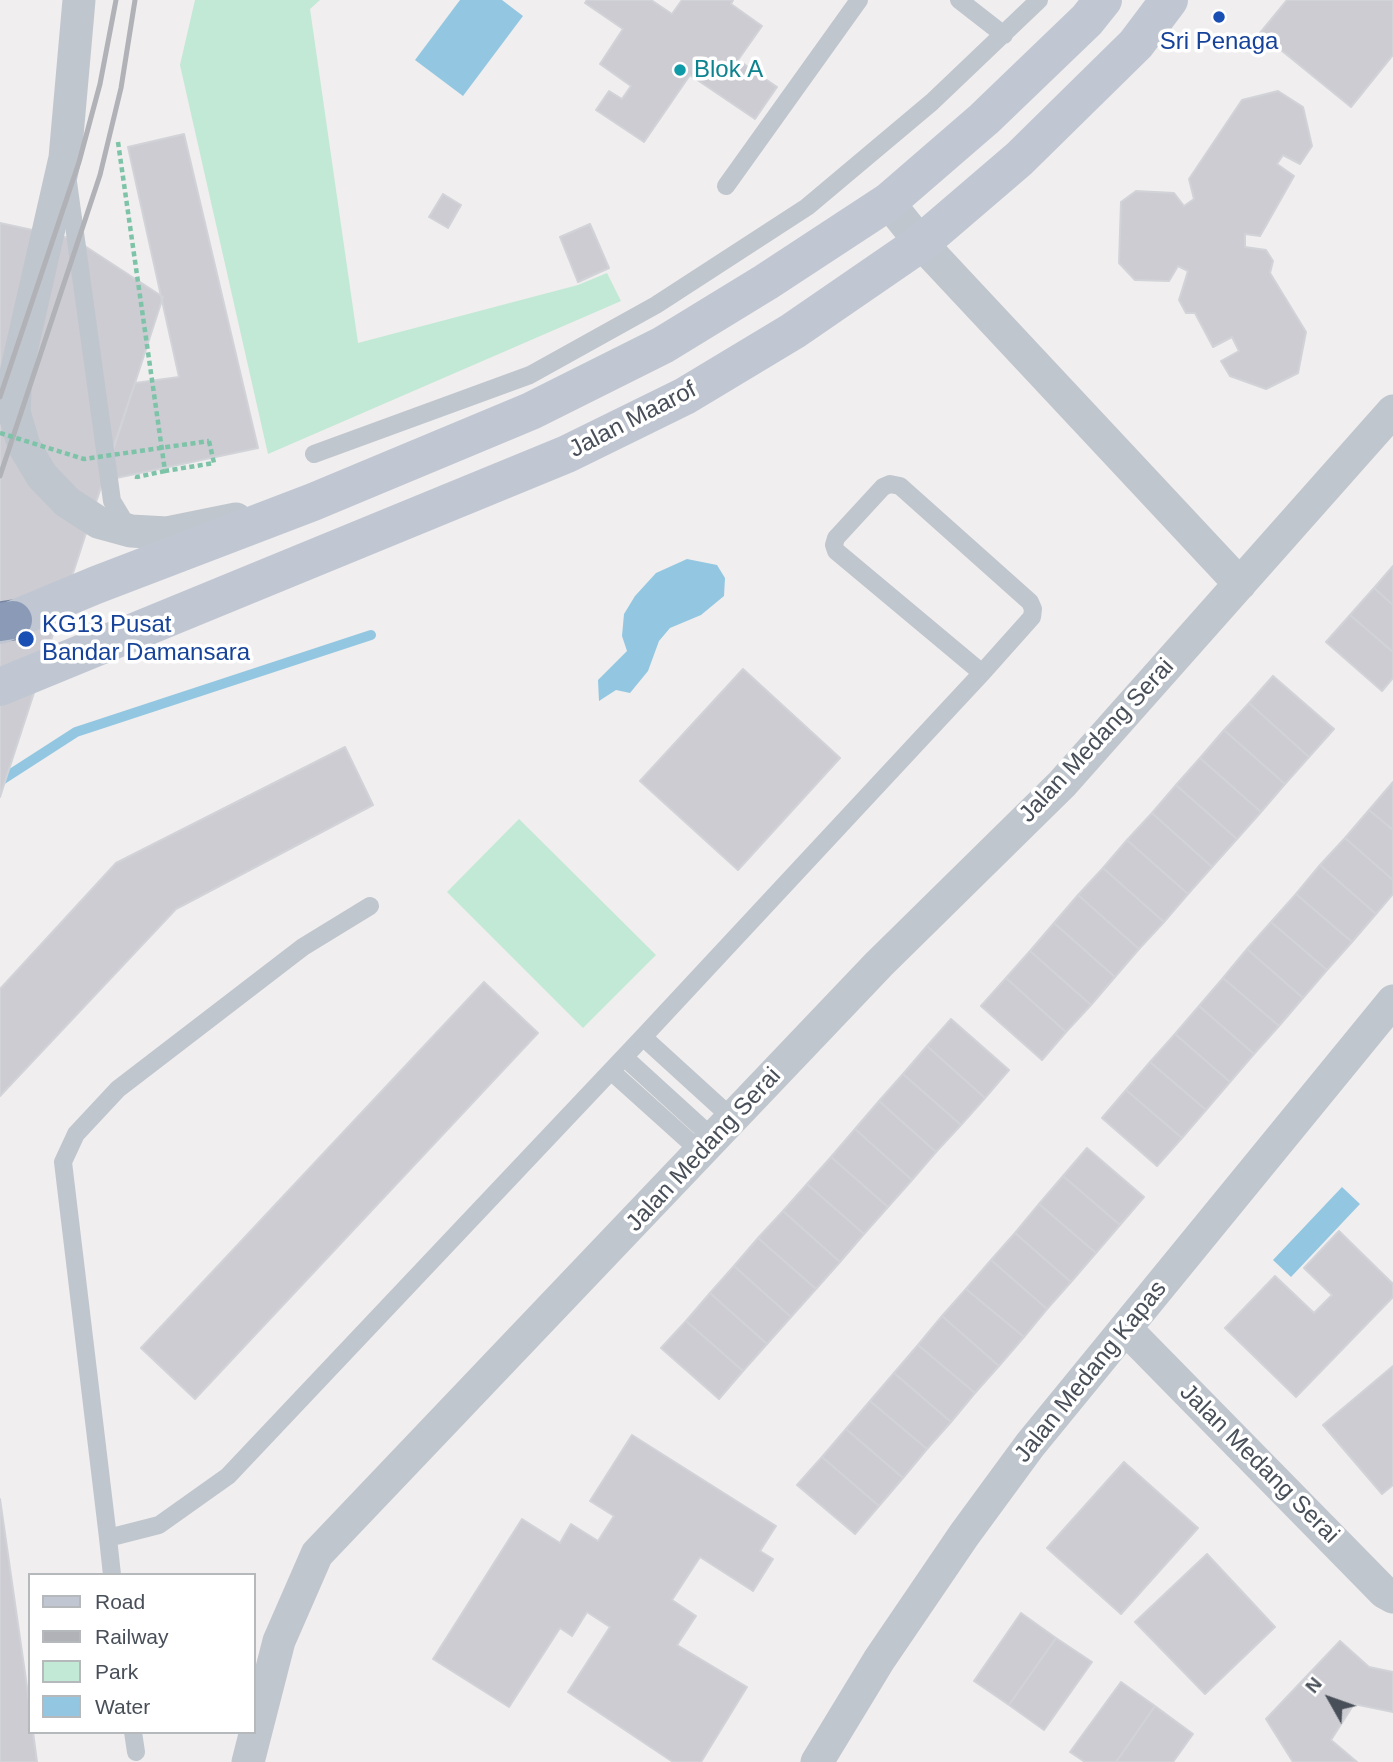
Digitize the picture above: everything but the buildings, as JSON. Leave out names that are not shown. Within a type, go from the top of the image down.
[{"type":"main road","points":[[4,622],[313,502],[531,411],[663,345],[888,202],[984,119],[1087,20],[1103,0]]},
{"type":"main road","name":"Jalan Maarof","points":[[0,687],[578,448],[685,396],[793,331],[921,243],[1019,159],[1136,44],[1169,0]]},
{"type":"street","points":[[79,0],[65,158],[16,373],[14,412],[24,446],[42,476],[67,502],[98,522],[131,531],[167,533],[313,502]]},
{"type":"street","points":[[888,202],[921,243],[1240,584]]},
{"type":"street","name":"Jalan Medang Serai","points":[[256,1731],[279,1641],[317,1554],[879,964],[1062,784],[1393,411]]},
{"type":"street","name":"Jalan Medang Kapas","points":[[817,1762],[879,1660],[964,1535],[1030,1445],[1393,1001]]},
{"type":"street","name":"Jalan Medang Serai","points":[[1126,1329],[1374,1582],[1393,1597]]},
{"type":"street","name":"Jalan Medang Serai","points":[[248,1762],[255,1734]]},
{"type":"lane","points":[[726,186],[859,0]]},
{"type":"lane","points":[[959,0],[1004,35]]},
{"type":"lane","points":[[314,454],[530,374],[656,305],[807,207],[932,102],[1039,0]]},
{"type":"lane","points":[[65,158],[112,501],[131,531]]},
{"type":"lane","points":[[108,1538],[159,1525],[229,1476],[643,1037],[982,673],[1032,617],[1030,601],[900,486],[890,484],[883,487],[836,538],[836,551],[982,673]]},
{"type":"lane","points":[[112,1573],[63,1162],[76,1134],[118,1089],[303,947],[370,906]]},
{"type":"lane","points":[[643,1037],[716,1137]]},
{"type":"lane","points":[[624,1057],[716,1137]]},
{"type":"lane","points":[[611,1071],[716,1137]]},
{"type":"lane","points":[[133,1734],[136,1752]]},
{"type":"path","points":[[0,433],[84,459],[209,441],[214,463],[165,471],[118,142]]},
{"type":"green space","points":[[195,0],[320,0],[310,9],[358,343],[578,285],[607,273],[621,301],[268,454],[180,65]]},
{"type":"green space","points":[[519,819],[656,955],[583,1028],[447,892]]},
{"type":"water","points":[[460,0],[502,0],[523,16],[463,96],[415,60]]},
{"type":"water","points":[[687,559],[717,565],[725,578],[724,596],[701,615],[670,628],[659,641],[648,671],[630,693],[616,690],[599,701],[598,680],[627,651],[622,636],[624,614],[635,596],[656,573]]},
{"type":"water","points":[[1342,1187],[1360,1204],[1291,1277],[1273,1260]]},
{"type":"waterway","points":[[0,781],[76,732],[371,635]]},
{"type":"railway","points":[[0,397],[79,162],[100,84],[116,0]]},
{"type":"railway","points":[[0,476],[100,175],[121,88],[135,0]]},
{"type":"place","name":"Sri Penaga","points":[[1219,17]]},
{"type":"place","name":"Blok A","points":[[680,70]]},
{"type":"place","name":"KG13 Pusat Bandar Damansara","points":[[26,639]]}]
